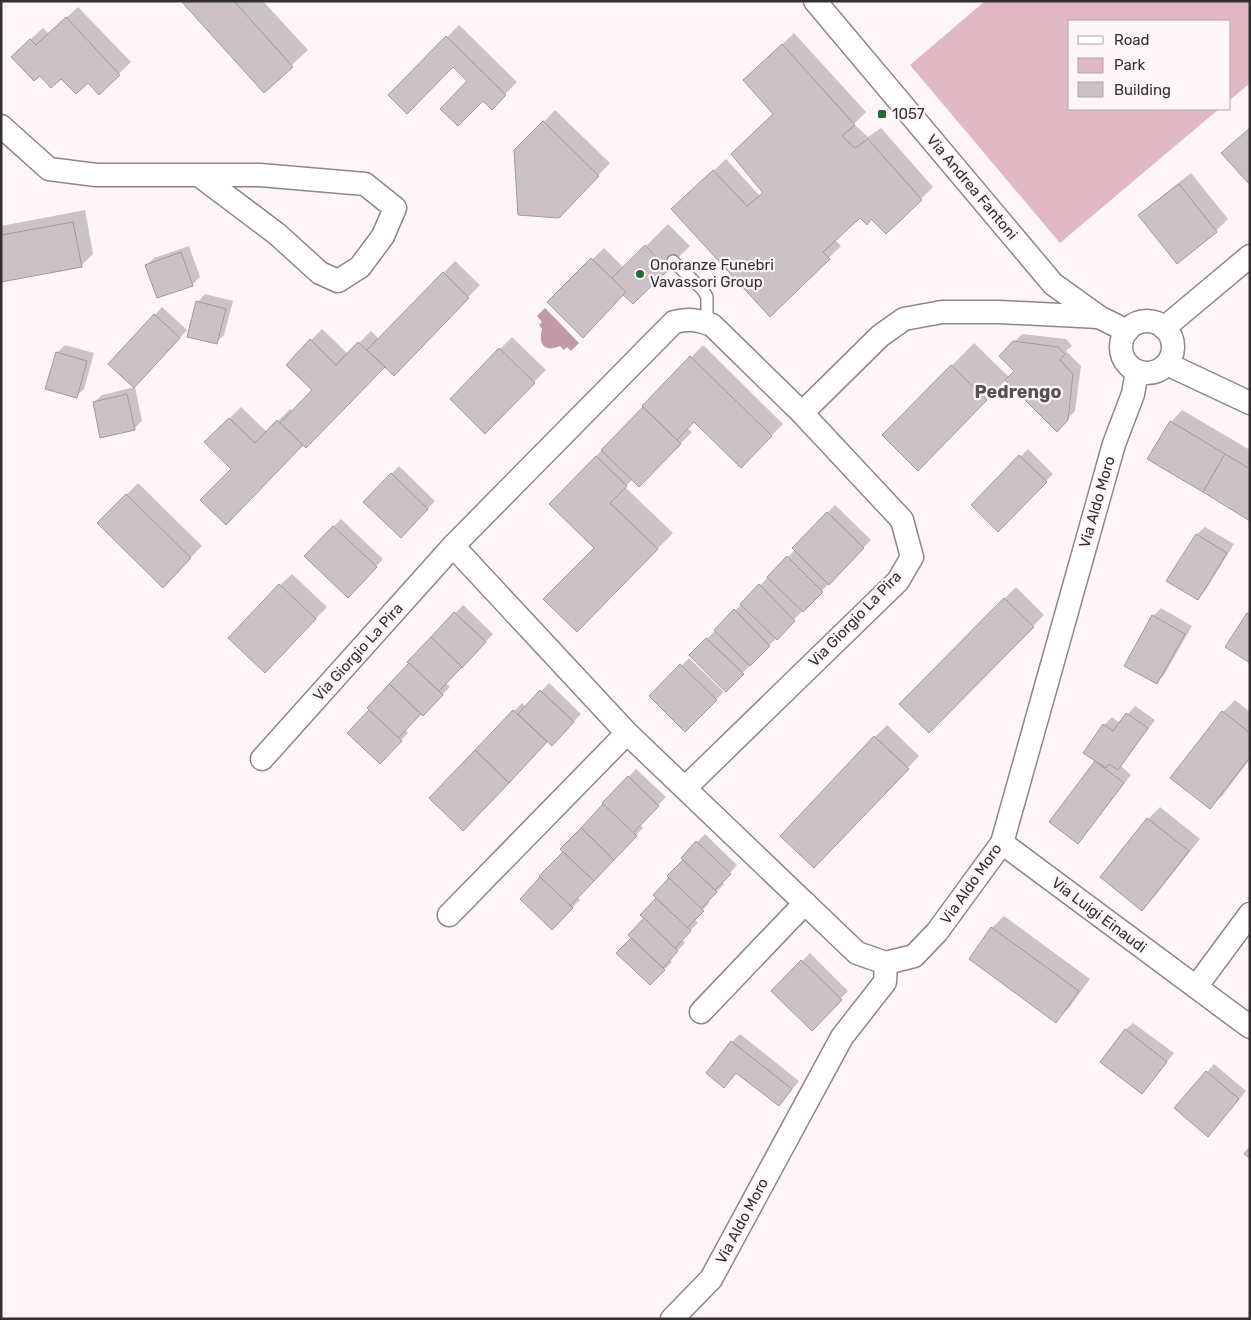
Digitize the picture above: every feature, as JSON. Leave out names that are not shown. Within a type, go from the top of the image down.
[{"type":"street","name":"Via Andrea Fantoni","points":[[821,3],[1053,284],[1099,317],[1127,331]]},
{"type":"street","points":[[1,126],[49,168],[96,175],[260,175],[365,184],[395,208],[383,236],[360,268],[338,281],[320,273],[277,234],[200,176]]},
{"type":"street","points":[[1164,328],[1250,256]]},
{"type":"street","points":[[802,413],[880,336],[904,319],[942,312],[999,312],[1099,317]]},
{"type":"street","name":"Via Giorgio La Pira","points":[[262,759],[453,546],[666,328],[674,322],[684,319],[698,320],[712,325],[802,413],[902,520],[912,557],[898,581],[685,788]]},
{"type":"street","points":[[1149,321],[1157,323],[1164,328],[1170,336],[1173,346],[1172,356],[1167,364],[1153,373],[1137,371],[1129,366],[1123,358],[1121,349],[1122,339],[1127,331],[1140,322],[1149,321]]},
{"type":"street","points":[[1167,364],[1250,403]]},
{"type":"street","name":"Via Aldo Moro","points":[[672,1319],[711,1278],[842,1036],[885,982],[886,963],[914,956],[937,932],[1002,843],[1114,444],[1133,394],[1137,371]]},
{"type":"street","points":[[453,546],[628,733],[685,788],[857,953],[886,963]]},
{"type":"street","points":[[449,915],[628,733]]},
{"type":"street","name":"Via Luigi Einaudi","points":[[1002,843],[1250,1027]]},
{"type":"street","points":[[701,1012],[805,903]]},
{"type":"street","points":[[1196,987],[1250,914]]},
{"type":"lane","points":[[673,261],[703,290],[707,297],[707,315],[712,325]]},
{"type":"green space","points":[[985,1],[1250,1],[1250,83],[1231,99],[1231,20],[1068,20],[1068,110],[1218,110],[1060,243],[910,65]]},
{"type":"shaded area","points":[[545,308],[579,343],[571,351],[567,347],[564,350],[560,346],[546,348],[542,343],[542,329],[539,325],[542,322],[537,316]]},
{"type":"building","points":[[181,1],[234,1],[293,67],[264,93]]},
{"type":"building","points":[[66,17],[120,75],[99,95],[88,83],[76,94],[61,79],[51,88],[40,76],[34,81],[11,57],[30,39],[36,45]]},
{"type":"building","points":[[446,36],[506,95],[492,110],[483,101],[458,126],[440,109],[467,81],[453,67],[407,114],[388,95]]},
{"type":"building","points":[[782,44],[855,125],[842,136],[855,148],[868,139],[922,200],[886,234],[871,219],[867,225],[860,218],[823,252],[830,259],[770,317],[671,209],[713,170],[747,206],[763,193],[731,154],[773,114],[743,80]]},
{"type":"building","points":[[543,121],[599,176],[559,218],[518,215],[514,150]]},
{"type":"building","points":[[1250,128],[1250,185],[1221,153]]},
{"type":"building","points":[[1179,184],[1217,232],[1177,264],[1138,215]]},
{"type":"building","points":[[73,222],[82,267],[1,282],[1,235]]},
{"type":"building","name":"Onoranze Funebri Vavassori Group","points":[[645,245],[668,270],[633,304],[623,295],[626,292],[611,279]]},
{"type":"building","points":[[181,252],[193,286],[157,298],[145,265]]},
{"type":"building","points":[[591,258],[626,292],[583,338],[547,302]]},
{"type":"building","points":[[443,272],[469,298],[394,376],[367,350]]},
{"type":"building","points":[[196,301],[226,309],[217,344],[187,337]]},
{"type":"building","points":[[154,314],[180,338],[134,388],[108,364]]},
{"type":"building","points":[[310,339],[336,365],[358,342],[385,367],[306,448],[280,423],[312,390],[286,365]]},
{"type":"building","points":[[1013,341],[1058,347],[1065,354],[1060,360],[1073,374],[1068,420],[1057,432],[1005,380],[1014,371],[999,356]]},
{"type":"building","points":[[499,348],[535,383],[485,434],[450,399]]},
{"type":"building","points":[[56,352],[87,361],[77,398],[45,389]]},
{"type":"building","points":[[690,356],[772,436],[741,468],[694,422],[677,440],[642,406]]},
{"type":"building","points":[[951,365],[987,400],[918,471],[882,435]]},
{"type":"building","points":[[127,394],[135,430],[100,438],[93,402]]},
{"type":"building","points":[[643,407],[681,444],[639,487],[601,450]]},
{"type":"building","points":[[229,418],[255,443],[277,420],[303,445],[226,525],[200,500],[231,469],[204,442]]},
{"type":"building","points":[[1170,421],[1225,454],[1203,492],[1147,459]]},
{"type":"building","points":[[1225,454],[1250,469],[1250,521],[1203,492]]},
{"type":"building","points":[[1019,455],[1047,482],[998,532],[971,505]]},
{"type":"building","points":[[596,456],[627,486],[610,503],[658,549],[577,632],[543,599],[594,548],[549,504]]},
{"type":"building","points":[[391,473],[428,509],[401,538],[363,502]]},
{"type":"building","points":[[126,494],[191,558],[163,588],[97,523]]},
{"type":"building","points":[[827,512],[864,548],[829,585],[792,548]]},
{"type":"building","points":[[333,526],[377,567],[348,598],[304,556]]},
{"type":"building","points":[[1196,534],[1227,553],[1198,600],[1166,581]]},
{"type":"building","points":[[787,556],[823,592],[803,612],[767,577]]},
{"type":"building","points":[[279,584],[316,619],[265,673],[228,638]]},
{"type":"building","points":[[759,584],[795,621],[777,640],[740,604]]},
{"type":"building","points":[[1004,598],[1034,627],[929,733],[899,704]]},
{"type":"building","points":[[734,609],[770,646],[750,666],[714,630]]},
{"type":"building","points":[[454,612],[486,642],[462,668],[431,637]]},
{"type":"building","points":[[1247,613],[1250,615],[1250,663],[1225,647]]},
{"type":"building","points":[[1152,615],[1185,634],[1157,684],[1124,666]]},
{"type":"building","points":[[431,637],[462,667],[439,691],[407,662]]},
{"type":"building","points":[[706,638],[744,674],[726,692],[689,655]]},
{"type":"building","points":[[409,663],[443,695],[423,716],[389,684]]},
{"type":"building","points":[[680,664],[717,700],[685,732],[649,696]]},
{"type":"building","points":[[389,684],[421,714],[398,738],[367,708]]},
{"type":"building","points":[[540,690],[574,722],[552,746],[518,714]]},
{"type":"building","points":[[369,710],[402,741],[380,764],[347,733]]},
{"type":"building","points":[[513,710],[547,742],[509,783],[475,750]]},
{"type":"building","points":[[1222,711],[1250,733],[1250,757],[1210,809],[1170,778]]},
{"type":"building","points":[[1126,713],[1148,728],[1118,770],[1109,764],[1106,768],[1083,753],[1103,724],[1113,731]]},
{"type":"building","points":[[874,736],[909,769],[814,868],[780,836]]},
{"type":"building","points":[[475,750],[509,783],[463,831],[429,798]]},
{"type":"building","points":[[1095,761],[1124,783],[1078,844],[1049,822]]},
{"type":"building","points":[[628,776],[659,806],[633,833],[602,803]]},
{"type":"building","points":[[603,804],[637,836],[614,860],[581,828]]},
{"type":"building","points":[[1147,818],[1189,851],[1142,911],[1100,877]]},
{"type":"building","points":[[581,828],[614,860],[594,881],[560,849]]},
{"type":"building","points":[[696,841],[731,874],[715,890],[681,858]]},
{"type":"building","points":[[563,852],[594,881],[570,906],[539,876]]},
{"type":"building","points":[[683,860],[717,892],[701,909],[667,876]]},
{"type":"building","points":[[540,877],[573,908],[552,930],[520,899]]},
{"type":"building","points":[[669,878],[704,911],[687,928],[653,895]]},
{"type":"building","points":[[656,898],[691,931],[675,948],[640,915]]},
{"type":"building","points":[[644,918],[678,951],[663,968],[628,935]]},
{"type":"building","points":[[991,927],[1079,991],[1056,1023],[969,959]]},
{"type":"building","points":[[631,938],[665,970],[650,985],[616,953]]},
{"type":"building","points":[[801,960],[842,1000],[812,1031],[771,991]]},
{"type":"building","points":[[1125,1029],[1167,1062],[1142,1094],[1100,1062]]},
{"type":"building","points":[[731,1041],[792,1089],[779,1106],[736,1073],[724,1088],[706,1073]]},
{"type":"building","points":[[1206,1071],[1239,1099],[1208,1137],[1174,1108]]},
{"type":"building","points":[[1250,1147],[1250,1158],[1244,1154]]},
{"type":"place","name":"1057","points":[[882,114]]},
{"type":"place","name":"Onoranze Funebri Vavassori Group","points":[[640,274]]},
{"type":"district","name":"Pedrengo","points":[[1018,392]]}]
